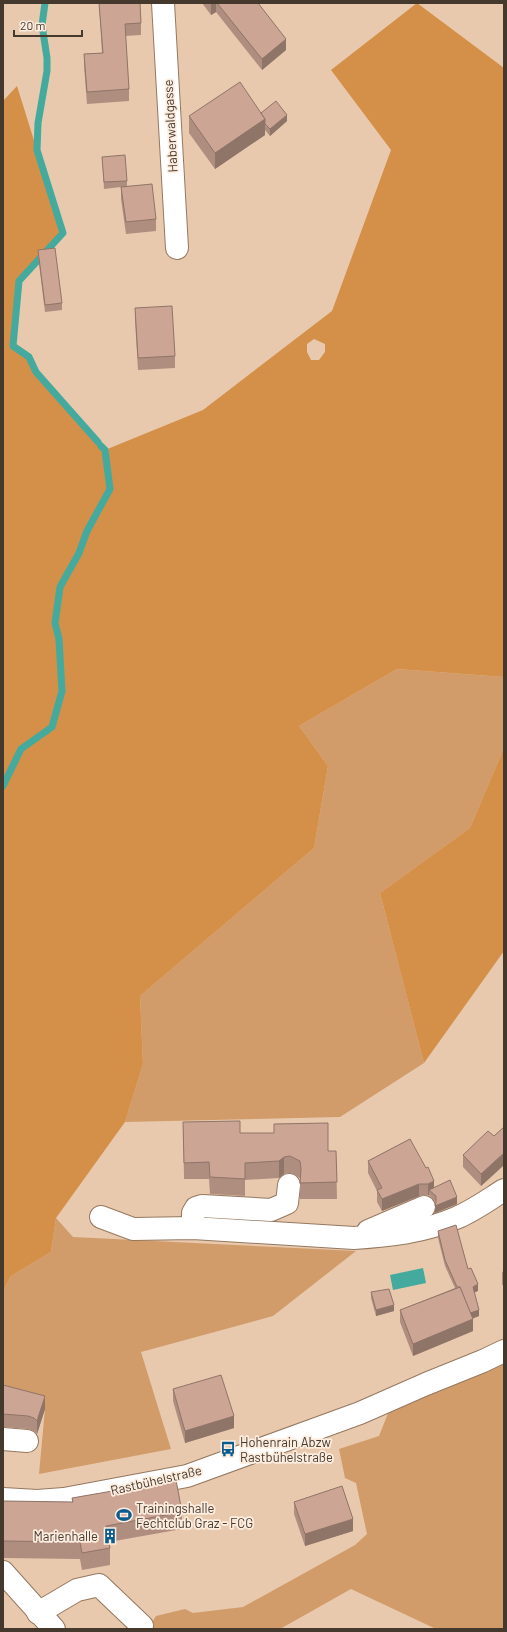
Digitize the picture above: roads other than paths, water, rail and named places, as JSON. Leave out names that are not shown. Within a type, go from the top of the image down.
[{"type":"street","name":"Haberwaldgasse","points":[[163,3],[177,248]]},
{"type":"street","points":[[193,1228],[193,1213],[196,1208],[202,1206],[271,1210],[287,1203],[289,1185]]},
{"type":"street","points":[[101,1217],[133,1229],[193,1228],[354,1238],[400,1234],[429,1228],[466,1213],[504,1190]]},
{"type":"street","points":[[354,1238],[424,1207]]},
{"type":"street","name":"Rastbühelstraße","points":[[3,1499],[64,1499],[187,1476],[360,1413],[504,1351]]},
{"type":"street","points":[[3,1439],[27,1441]]},
{"type":"street","points":[[9,1578],[54,1629]]},
{"type":"street","points":[[38,1612],[77,1590],[100,1585],[142,1626]]},
{"type":"water","points":[[423,1268],[426,1283],[393,1290],[390,1275]]},
{"type":"waterway","points":[[45,3],[42,25],[47,58],[47,71],[38,123],[37,150],[63,233],[19,281],[13,346],[29,357],[36,372],[98,442]]},
{"type":"waterway","points":[[3,786],[21,749],[52,727],[62,691],[59,639],[55,623],[60,587],[79,553],[87,531],[110,489],[105,450],[101,446]]},
{"type":"place","name":"Hohenrain Abzw Rastbühelstraße","points":[[228,1449]]},
{"type":"place","name":"Trainingshalle Fechtclub Graz - FCG","points":[[124,1515]]},
{"type":"place","name":"Marienhalle","points":[[110,1536]]}]
